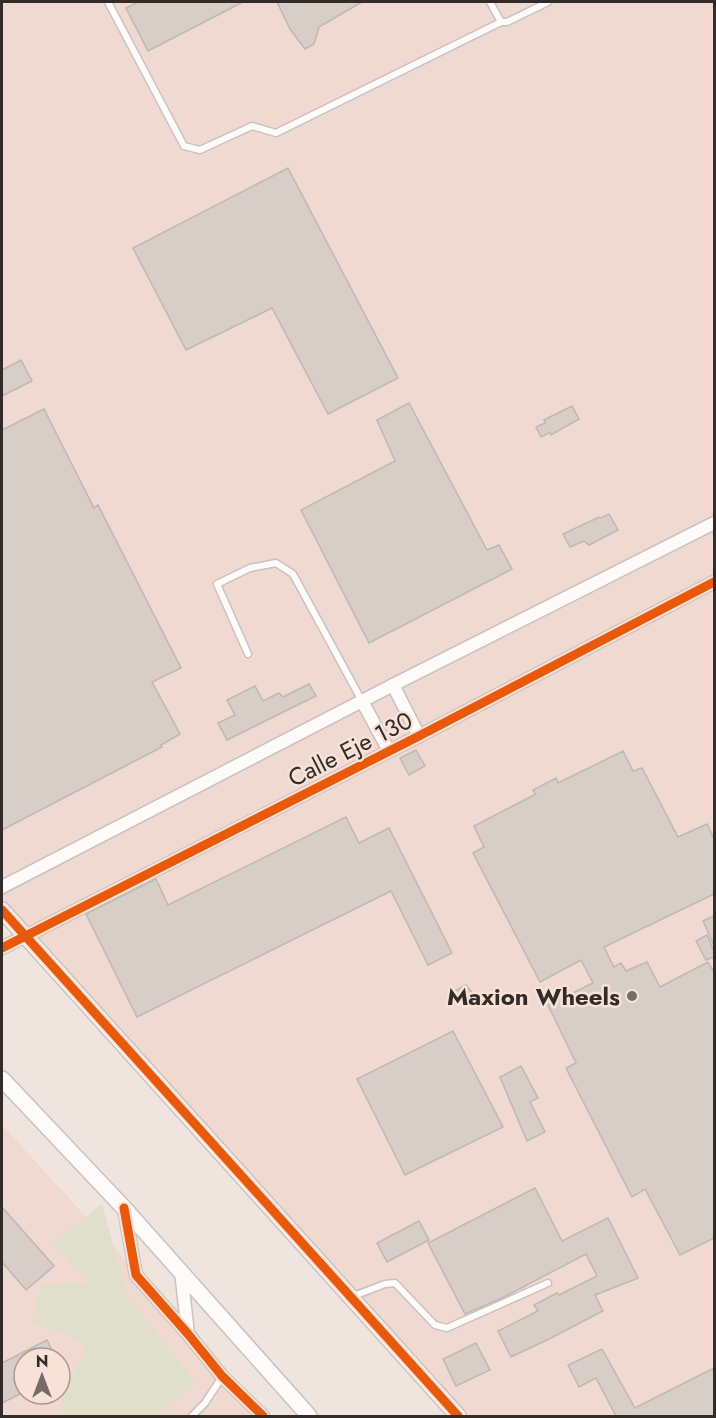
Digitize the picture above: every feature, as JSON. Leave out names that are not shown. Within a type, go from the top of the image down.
[{"type":"street","name":"Calle Eje 130","points":[[2,887],[393,685],[714,523]]},
{"type":"street","name":"Calle Eje 130","points":[[2,948],[419,736],[714,582]]},
{"type":"street","points":[[393,685],[419,736]]},
{"type":"street","points":[[362,701],[388,751]]},
{"type":"street","points":[[2,910],[458,1416]]},
{"type":"street","points":[[2,1079],[124,1208],[309,1416]]},
{"type":"street","points":[[124,1208],[136,1275],[189,1334],[222,1376],[263,1416]]},
{"type":"street","points":[[181,1271],[189,1334]]},
{"type":"lane","points":[[108,2],[184,146],[200,150],[252,126],[276,134],[501,22],[507,22],[548,2]]},
{"type":"lane","points":[[490,2],[501,22]]},
{"type":"lane","points":[[248,654],[217,584],[250,568],[276,563],[292,574],[362,701]]},
{"type":"lane","points":[[351,1298],[385,1284],[394,1284],[435,1325],[447,1328],[548,1283]]},
{"type":"lane","points":[[192,1416],[205,1403],[222,1376]]},
{"type":"shaded area","points":[[2,2],[714,2],[714,1416],[460,1416],[2,919]]},
{"type":"shaded area","points":[[2,1125],[268,1416],[2,1416]]},
{"type":"green space","points":[[102,1204],[127,1296],[195,1382],[155,1416],[69,1416],[59,1409],[60,1406],[72,1406],[72,1379],[87,1344],[32,1322],[41,1285],[89,1282],[53,1243]]},
{"type":"building","points":[[138,2],[243,2],[148,51],[126,8]]},
{"type":"building","points":[[277,2],[362,2],[319,27],[314,44],[305,49],[290,29]]},
{"type":"building","points":[[288,168],[398,378],[328,414],[272,308],[186,350],[133,248]]},
{"type":"building","points":[[21,360],[32,381],[2,396],[2,370]]},
{"type":"building","points":[[409,403],[487,550],[499,545],[512,569],[369,643],[301,510],[395,461],[377,420]]},
{"type":"building","points":[[572,406],[579,419],[551,435],[550,432],[541,437],[536,427],[545,423],[544,420]]},
{"type":"building","points":[[44,409],[94,508],[98,505],[181,668],[152,682],[180,734],[161,745],[162,747],[2,830],[2,430]]},
{"type":"building","points":[[609,514],[618,530],[589,545],[584,541],[570,547],[563,534]]},
{"type":"building","points":[[309,684],[316,696],[227,740],[218,723],[235,715],[227,700],[255,686],[263,701],[279,693],[283,697]]},
{"type":"building","points":[[416,750],[425,766],[409,775],[400,758]]},
{"type":"building","name":"Maxion Wheels","points":[[623,751],[633,771],[642,768],[678,837],[707,824],[714,839],[714,894],[604,947],[614,967],[621,963],[626,971],[647,962],[660,987],[708,962],[714,972],[714,1238],[680,1255],[645,1189],[632,1197],[566,1068],[576,1063],[548,1005],[593,983],[581,960],[540,982],[473,853],[484,847],[474,826],[536,794],[533,790],[556,778],[558,783]]},
{"type":"building","points":[[346,817],[359,843],[389,828],[452,953],[428,965],[391,891],[137,1017],[86,914],[156,879],[168,905]]},
{"type":"building","points":[[714,916],[714,946],[703,921]]},
{"type":"building","points":[[707,935],[714,957],[706,960],[696,941]]},
{"type":"building","points":[[466,985],[474,995],[451,1006],[447,995]]},
{"type":"building","points":[[453,1031],[503,1127],[405,1175],[357,1079]]},
{"type":"building","points":[[521,1066],[538,1098],[530,1102],[545,1132],[527,1141],[500,1077]]},
{"type":"building","points":[[535,1188],[562,1241],[608,1218],[638,1278],[595,1295],[603,1311],[511,1357],[498,1331],[538,1311],[534,1305],[597,1276],[586,1254],[502,1298],[465,1314],[428,1243]]},
{"type":"building","points":[[2,1207],[54,1266],[26,1290],[2,1262]]},
{"type":"building","points":[[419,1221],[429,1240],[387,1262],[377,1243]]},
{"type":"building","points":[[47,1340],[50,1346],[35,1346]]},
{"type":"building","points":[[476,1343],[490,1370],[456,1386],[443,1359]]},
{"type":"building","points":[[602,1349],[635,1408],[714,1368],[714,1416],[616,1416],[596,1378],[579,1387],[568,1365]]},
{"type":"building","points":[[12,1358],[12,1398],[2,1403],[2,1363]]},
{"type":"cycle path","points":[[2,948],[419,736],[714,582]]},
{"type":"cycle path","points":[[2,910],[458,1416]]},
{"type":"cycle path","points":[[124,1208],[136,1275],[222,1376],[263,1416]]},
{"type":"place","name":"Maxion Wheels","points":[[632,996]]}]
